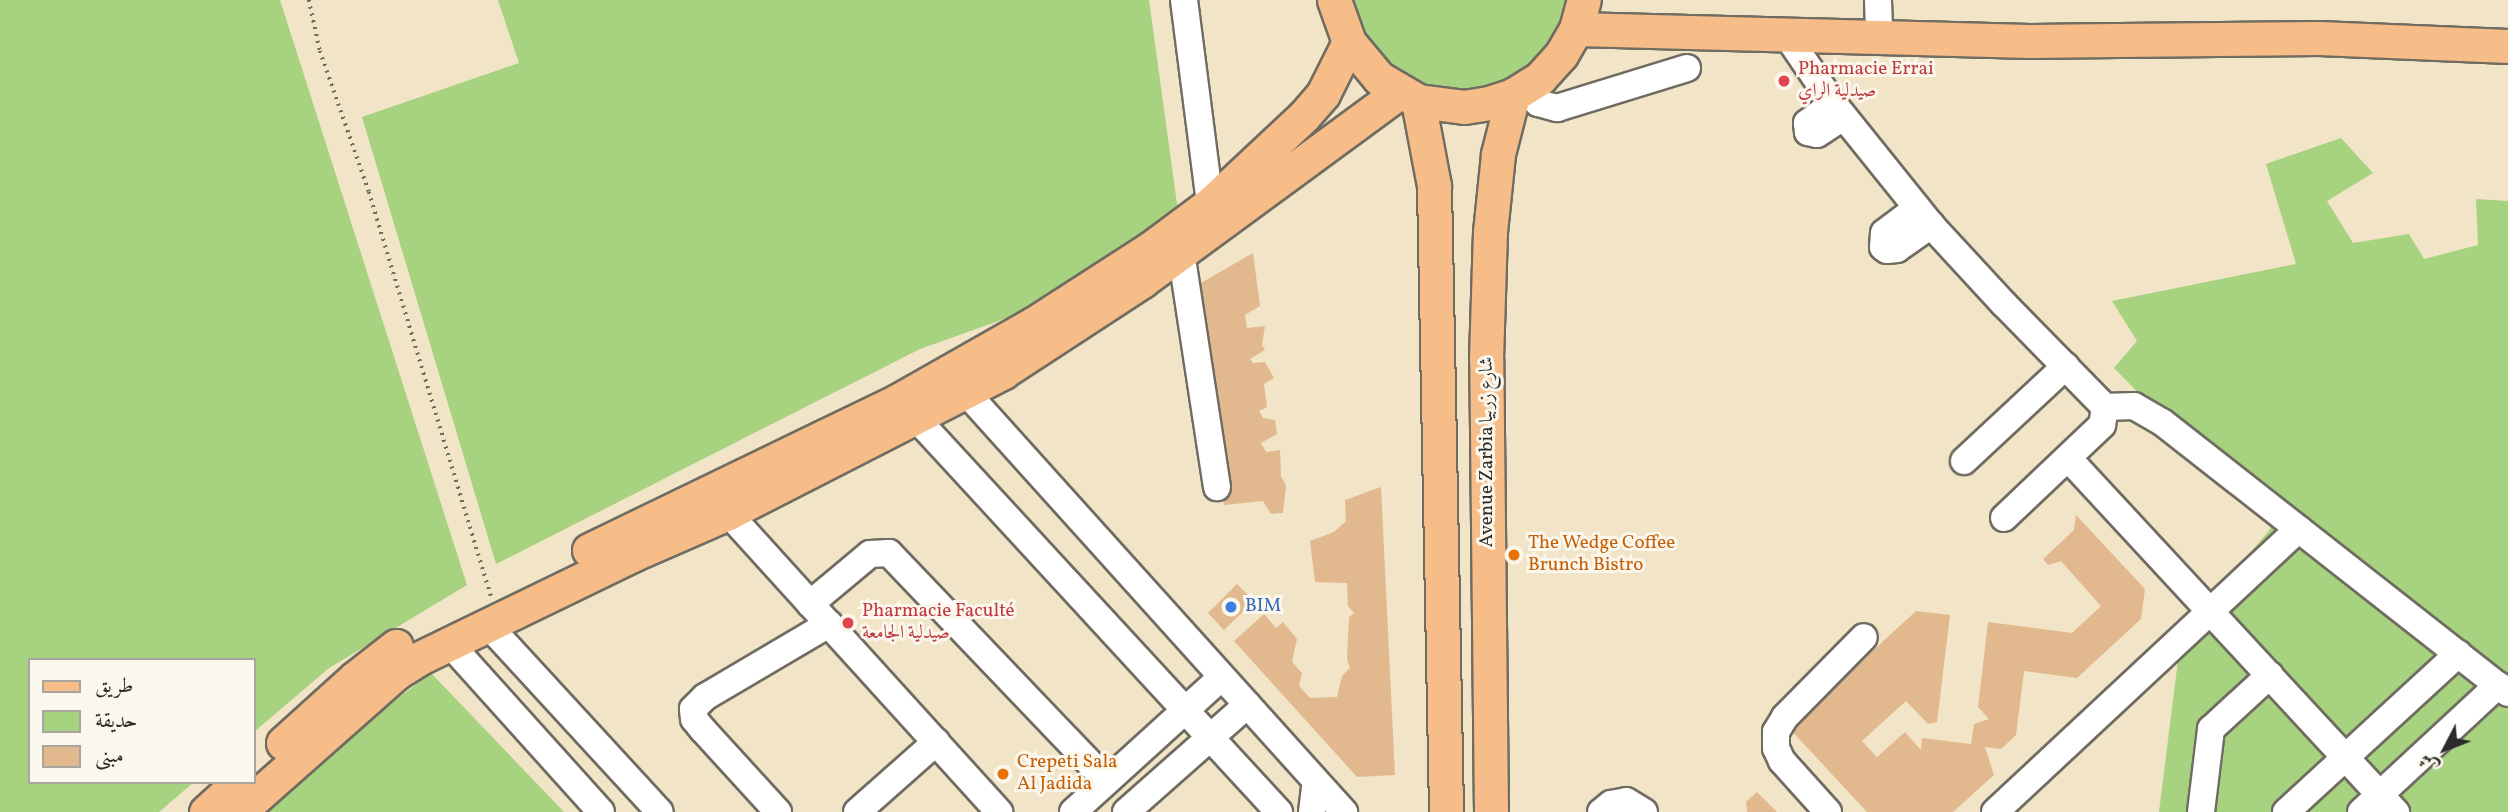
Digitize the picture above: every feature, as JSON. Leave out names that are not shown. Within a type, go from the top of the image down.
[{"type":"main road","points":[[1334,0],[1349,42],[1379,78],[1409,96],[1464,107],[1489,103],[1519,91],[1540,78],[1561,55],[1580,14],[1784,33],[2030,41],[2319,38],[2508,46]]},
{"type":"main road","points":[[956,383],[1033,324],[1151,248],[1210,204],[1304,116],[1323,94],[1349,42]]},
{"type":"main road","name":"Avenue Zarbia شارع زربيا","points":[[1491,812],[1486,359],[1490,232],[1498,153],[1519,91]]},
{"type":"main road","points":[[256,767],[390,650],[728,513],[956,383],[1062,336],[1409,96]]},
{"type":"main road","points":[[1409,96],[1434,186],[1446,812]]},
{"type":"main road","points":[[239,812],[396,673],[449,643],[489,611],[908,409]]},
{"type":"main road","points":[[206,812],[237,784]]},
{"type":"street","points":[[1184,0],[1210,204]]},
{"type":"street","points":[[1878,0],[1879,35]]},
{"type":"street","points":[[1784,33],[1838,110],[1924,216],[2004,304],[2105,407]]},
{"type":"street","points":[[1519,91],[1538,103],[1557,108],[1687,68]]},
{"type":"street","points":[[1181,252],[1217,487]]},
{"type":"street","points":[[1964,461],[2066,366]]},
{"type":"street","points":[[956,383],[1344,812]]},
{"type":"street","points":[[2068,458],[2346,758],[2379,806],[2503,689],[2153,416],[2124,404],[2105,407]]},
{"type":"street","points":[[2004,518],[2102,425],[2105,407]]},
{"type":"street","points":[[908,409],[1279,812]]},
{"type":"street","points":[[728,513],[999,812]]},
{"type":"street","points":[[2003,809],[2298,529]]},
{"type":"street","points":[[810,604],[870,554],[890,553],[1107,781]]},
{"type":"street","points":[[489,611],[660,812]]},
{"type":"street","points":[[778,812],[703,730],[694,719],[692,709],[705,697],[829,624]]},
{"type":"street","points":[[1828,812],[1782,761],[1776,748],[1776,732],[1785,717],[1864,637]]},
{"type":"street","points":[[449,643],[601,812]]},
{"type":"street","points":[[2286,812],[2458,654]]},
{"type":"street","points":[[2201,812],[2211,729],[2270,675]]},
{"type":"street","points":[[1073,812],[1222,677]]},
{"type":"street","points":[[1126,812],[1247,705]]},
{"type":"street","points":[[858,812],[936,742]]},
{"type":"street","points":[[1312,812],[1316,781]]},
{"type":"street","points":[[1601,812],[1611,804],[1626,801],[1644,812]]},
{"type":"path","points":[[309,0],[320,51],[369,192],[489,611]]},
{"type":"green space","points":[[0,0],[280,0],[467,585],[329,668],[256,730],[256,658],[28,658],[28,784],[192,784],[159,812],[0,812]]},
{"type":"green space","points":[[498,0],[1149,0],[1184,255],[920,349],[496,564],[362,117],[519,63]]},
{"type":"green space","points":[[1348,0],[1570,0],[1562,30],[1540,61],[1508,84],[1471,94],[1433,92],[1398,77],[1370,53]]},
{"type":"green space","points":[[2341,138],[2373,173],[2327,201],[2353,243],[2409,234],[2424,259],[2478,245],[2476,199],[2508,201],[2508,812],[2159,812],[2181,636],[2271,528],[2114,368],[2137,341],[2112,301],[2296,264],[2266,164]]},
{"type":"green space","points":[[431,673],[564,812],[249,812]]},
{"type":"building","points":[[1253,253],[1260,306],[1245,315],[1247,328],[1265,326],[1262,345],[1265,350],[1250,359],[1253,363],[1265,362],[1274,378],[1264,384],[1267,407],[1259,411],[1263,418],[1275,420],[1277,434],[1261,443],[1266,452],[1280,450],[1281,476],[1286,486],[1283,513],[1271,514],[1263,501],[1224,505],[1194,287]]},
{"type":"building","points":[[1381,487],[1395,775],[1357,777],[1234,641],[1264,614],[1276,628],[1283,622],[1297,639],[1292,662],[1302,673],[1299,686],[1310,698],[1337,697],[1342,676],[1350,668],[1347,659],[1349,617],[1354,613],[1348,606],[1347,583],[1315,582],[1310,541],[1334,532],[1346,521],[1345,500]]},
{"type":"building","points":[[2076,515],[2145,589],[2141,619],[2077,678],[2024,671],[2016,735],[2001,749],[1985,747],[1994,775],[1953,812],[1867,812],[1789,728],[1916,611],[1950,615],[1937,722],[1928,724],[1906,701],[1862,741],[1877,757],[1905,732],[1921,750],[1922,738],[1971,744],[1974,724],[1989,719],[1978,707],[1988,622],[2072,633],[2101,606],[2061,561],[2048,565],[2043,559],[2074,530]]},
{"type":"building","name":"BIM","points":[[1237,584],[1254,601],[1224,630],[1208,613]]},
{"type":"building","points":[[1757,792],[1777,812],[1747,812],[1746,802]]},
{"type":"place","name":"Pharmacie Errai صيدلية الراي","points":[[1784,81]]},
{"type":"place","name":"The Wedge Coffee Brunch Bistro","points":[[1514,555]]},
{"type":"place","name":"BIM","points":[[1231,607]]},
{"type":"place","name":"Pharmacie Faculté صيدلية الجامعة","points":[[848,623]]},
{"type":"place","name":"Crepeti Sala Al Jadida","points":[[1003,774]]}]
